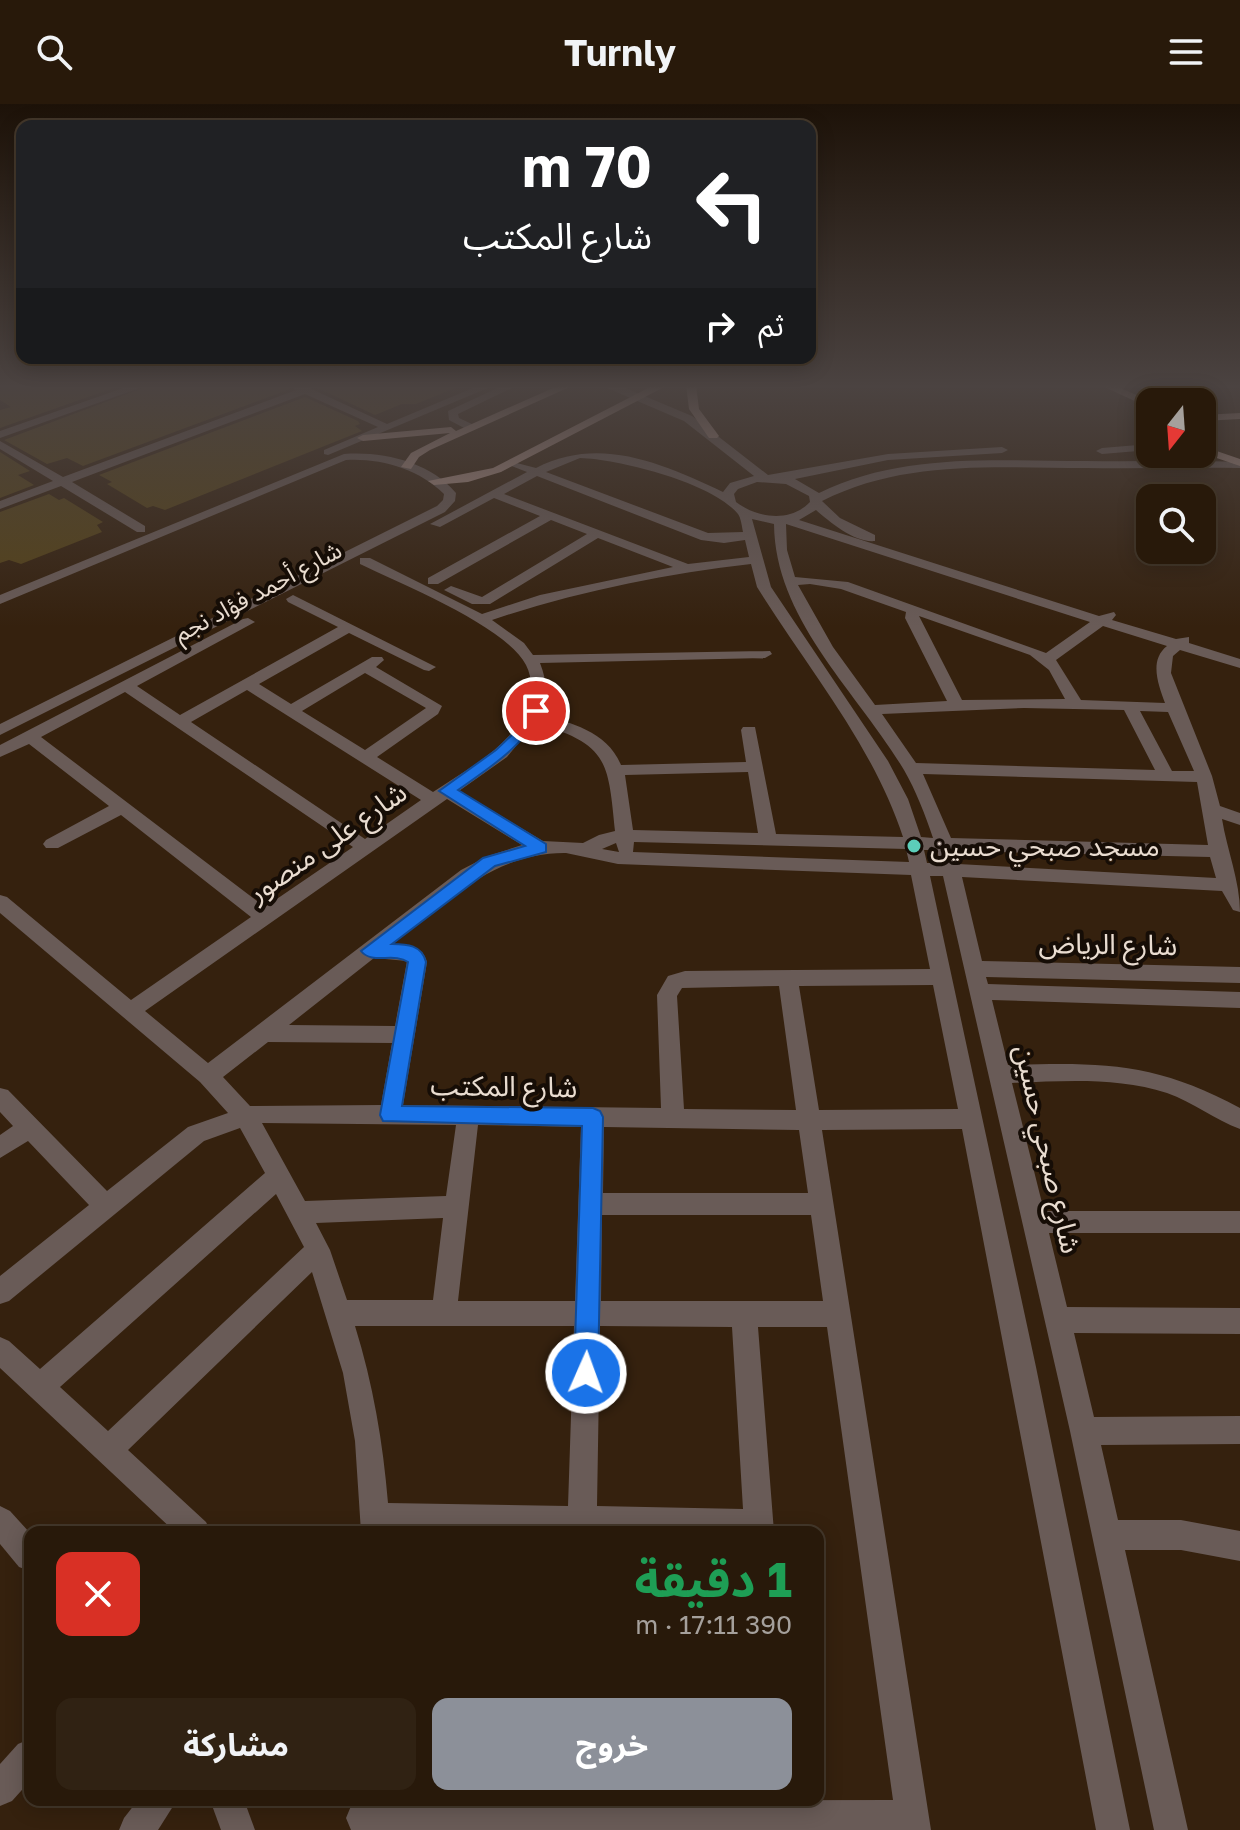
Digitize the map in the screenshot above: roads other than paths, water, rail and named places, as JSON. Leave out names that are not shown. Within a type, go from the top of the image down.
[{"type":"main road","points":[[434,481],[478,476],[506,466]]},
{"type":"street","points":[[35,466],[141,529]]},
{"type":"street","points":[[0,505],[103,466]]},
{"type":"street","points":[[0,587],[296,466]]},
{"type":"street","points":[[0,600],[321,466]]},
{"type":"street","points":[[403,466],[434,481]]},
{"type":"street","points":[[520,466],[706,537],[724,539],[741,516]]},
{"type":"street","name":"شارع أحمد فؤاد نجم","points":[[0,752],[549,466]]},
{"type":"street","name":"شارع أحمد فؤاد نجم","points":[[638,466],[741,516]]},
{"type":"street","points":[[747,466],[769,478],[805,487],[845,527],[882,543],[1182,641],[1240,664]]},
{"type":"street","points":[[842,466],[734,486],[755,560],[771,600],[880,761],[899,799],[914,844],[1023,1367],[1113,1830]]},
{"type":"street","points":[[741,516],[782,519],[803,515],[816,501],[860,479],[948,466],[1014,466]]},
{"type":"street","name":"شارع أحمد فؤاد نجم","points":[[0,730],[441,509],[449,501],[450,493],[434,481]]},
{"type":"street","points":[[494,494],[689,569]]},
{"type":"street","points":[[433,581],[551,515]]},
{"type":"street","points":[[782,519],[845,541],[1107,617]]},
{"type":"street","name":"شارع صبحي حسين","points":[[782,519],[778,541],[788,581],[802,611],[911,768],[945,846],[1084,1431],[1171,1830]]},
{"type":"street","points":[[371,558],[477,601],[485,601],[598,533]]},
{"type":"street","points":[[371,558],[481,619],[519,644],[532,659],[540,684],[533,717],[584,732],[605,748],[616,770],[627,859]]},
{"type":"street","points":[[481,619],[540,599],[689,569],[755,560]]},
{"type":"street","points":[[788,581],[831,583],[914,609],[1048,659],[1075,703]]},
{"type":"street","points":[[293,599],[429,667]]},
{"type":"street","points":[[914,609],[911,616],[956,704]]},
{"type":"street","points":[[1048,659],[1107,617]]},
{"type":"street","points":[[178,723],[349,627]]},
{"type":"street","points":[[1182,641],[1240,654]]},
{"type":"street","points":[[1182,641],[1166,654],[1163,667],[1175,708],[1204,777],[1217,851],[1228,885],[1240,905]]},
{"type":"street","points":[[291,711],[394,650]]},
{"type":"street","points":[[532,659],[765,654]]},
{"type":"street","points":[[365,667],[433,704],[434,708],[365,757]]},
{"type":"street","points":[[248,684],[365,757],[540,848]]},
{"type":"street","points":[[126,686],[365,847]]},
{"type":"street","points":[[872,710],[956,704],[1075,703],[1175,708]]},
{"type":"street","points":[[1129,705],[1167,776]]},
{"type":"street","name":"شارع على منصور","points":[[130,1011],[501,753],[533,717]]},
{"type":"street","points":[[749,730],[768,840]]},
{"type":"street","points":[[29,736],[265,917]]},
{"type":"street","points":[[616,770],[755,767]]},
{"type":"street","points":[[911,768],[1204,777]]},
{"type":"street","points":[[52,844],[122,807]]},
{"type":"street","points":[[1212,809],[1240,819]]},
{"type":"street","points":[[585,850],[605,839],[624,836],[1217,851]]},
{"type":"street","points":[[208,1076],[489,862],[540,848],[585,850],[606,857],[627,859],[952,870],[1228,885]]},
{"type":"street","points":[[4,911],[208,1076],[245,1116],[318,1250],[356,1373],[369,1441],[376,1524],[582,1526],[593,1117]]},
{"type":"street","points":[[370,951],[406,951],[416,957],[390,1115]]},
{"type":"street","name":"شارع الرياض","points":[[978,981],[1240,975]]},
{"type":"street","points":[[673,1118],[667,995],[669,988],[685,979],[941,977]]},
{"type":"street","points":[[363,1816],[574,1816],[777,1809],[913,1824],[788,978]]},
{"type":"street","name":"شارع الرياض","points":[[978,981],[1240,1000]]},
{"type":"street","points":[[264,1033],[404,1035]]},
{"type":"street","points":[[1000,1074],[1085,1072],[1142,1079],[1195,1095],[1240,1119]]},
{"type":"street","points":[[0,1097],[107,1207]]},
{"type":"street","name":"شارع المكتب","points":[[0,1292],[196,1134],[245,1116],[268,1113],[971,1119]]},
{"type":"street","points":[[444,1313],[468,1116]]},
{"type":"street","points":[[0,1148],[29,1127]]},
{"type":"street","points":[[40,1387],[279,1176]]},
{"type":"street","points":[[591,1204],[822,1204]]},
{"type":"street","points":[[298,1212],[457,1207]]},
{"type":"street","points":[[1035,1222],[1240,1222]]},
{"type":"street","points":[[108,1450],[318,1250]]},
{"type":"street","points":[[338,1313],[838,1314]]},
{"type":"street","points":[[744,1314],[758,1526]]},
{"type":"street","points":[[1058,1320],[1240,1321]]},
{"type":"street","points":[[0,1350],[190,1526]]},
{"type":"street","points":[[1084,1431],[1240,1430]]},
{"type":"street","points":[[0,1521],[24,1549]]},
{"type":"street","points":[[1106,1535],[1181,1535],[1240,1546]]},
{"type":"street","points":[[0,1789],[24,1763]]},
{"type":"street","points":[[136,1830],[155,1806]]},
{"type":"street","points":[[229,1806],[238,1830]]},
{"type":"place","name":"مسجد صبحي حسين","points":[[914,846]]}]
